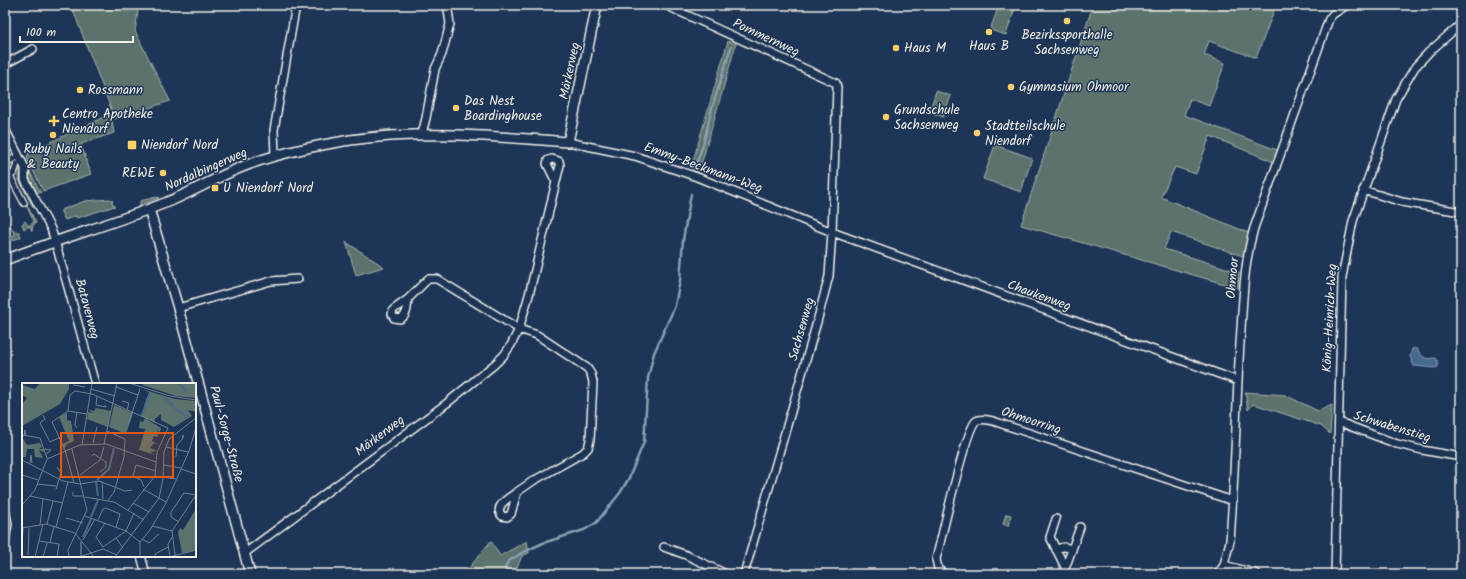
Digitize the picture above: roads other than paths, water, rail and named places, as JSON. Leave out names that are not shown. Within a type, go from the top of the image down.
[{"type":"street","points":[[275,156],[274,130],[296,5]]},
{"type":"street","points":[[422,134],[435,69],[442,54],[450,24],[448,10],[449,5]]},
{"type":"street","name":"Märkerweg","points":[[568,142],[597,5]]},
{"type":"street","name":"Pommernweg","points":[[665,5],[836,83]]},
{"type":"street","name":"Ohmoor","points":[[1218,574],[1224,565],[1230,541],[1244,283],[1248,250],[1254,228],[1329,19],[1346,5]]},
{"type":"street","name":"König-Heinrich-Weg","points":[[1335,574],[1342,277],[1352,221],[1396,99],[1415,67],[1461,24]]},
{"type":"street","points":[[5,64],[33,49]]},
{"type":"street","name":"Sachsenweg","points":[[744,574],[826,291],[829,276],[832,232],[836,83]]},
{"type":"street","name":"Bataverweg","points":[[5,129],[25,168],[25,180],[51,229],[95,383]]},
{"type":"street","name":"Emmy-Beckmann-Weg","points":[[275,156],[351,140],[422,134],[470,135],[568,142],[635,156],[698,177],[832,232]]},
{"type":"street","points":[[5,163],[19,156]]},
{"type":"street","name":"Nordalbingerweg","points":[[5,260],[170,201],[236,170],[275,156]]},
{"type":"street","points":[[7,176],[14,173],[17,164]]},
{"type":"street","points":[[5,167],[7,176],[24,203]]},
{"type":"street","name":"Märkerweg","points":[[245,553],[447,403],[495,364],[511,346],[519,329],[529,295],[556,182]]},
{"type":"street","points":[[1363,190],[1402,202],[1461,212]]},
{"type":"street","name":"Paul-Sorge-Straße","points":[[149,209],[178,308],[250,574]]},
{"type":"street","name":"Chaukenweg","points":[[832,232],[1238,381]]},
{"type":"street","points":[[178,308],[271,281],[298,279]]},
{"type":"street","points":[[408,299],[428,279],[437,279],[519,329],[537,335],[587,368],[591,374],[593,382],[590,440],[588,448],[583,453],[533,481],[517,492]]},
{"type":"street","name":"Ohmoorring","points":[[945,574],[938,569],[936,559],[965,446],[972,426],[977,420],[984,419],[994,421],[1233,501]]},
{"type":"street","name":"Schwabenstieg","points":[[1339,422],[1397,444],[1461,457]]},
{"type":"street","points":[[5,509],[8,524],[5,541]]},
{"type":"street","points":[[1056,519],[1050,537],[1064,571]]},
{"type":"street","points":[[1064,571],[1080,527]]},
{"type":"street","points":[[664,547],[686,555],[726,574]]},
{"type":"street","points":[[1056,550],[1062,547],[1068,547],[1072,550]]},
{"type":"street","points":[[141,557],[146,574]]},
{"type":"street","points":[[1224,565],[1257,574]]},
{"type":"water","points":[[1415,348],[1425,358],[1436,358],[1438,367],[1414,366],[1410,357],[1412,349]]},
{"type":"waterway","points":[[696,165],[731,47]]},
{"type":"waterway","points":[[503,574],[509,561],[520,554],[543,543],[584,530],[596,523],[620,493],[629,478],[644,442],[648,378],[654,353],[675,306],[680,280],[683,240],[691,194]]},
{"type":"place","name":"Bezirkssporthalle Sachsenweg","points":[[1067,21]]},
{"type":"place","name":"Haus B","points":[[989,32]]},
{"type":"place","name":"Haus M","points":[[896,48]]},
{"type":"place","name":"Gymnasium Ohmoor","points":[[1011,87]]},
{"type":"place","name":"Rossmann","points":[[80,90]]},
{"type":"place","name":"Das Nest Boardinghouse","points":[[456,108]]},
{"type":"place","name":"Grundschule Sachsenweg","points":[[886,117]]},
{"type":"place","name":"Centro Apotheke Niendorf","points":[[54,121]]},
{"type":"place","name":"Stadtteilschule Niendorf","points":[[977,133]]},
{"type":"place","name":"Ruby Nails & Beauty","points":[[53,135]]},
{"type":"place","name":"Niendorf Nord","points":[[132,145]]},
{"type":"place","name":"REWE","points":[[163,173]]},
{"type":"place","name":"U Niendorf Nord","points":[[215,188]]}]
